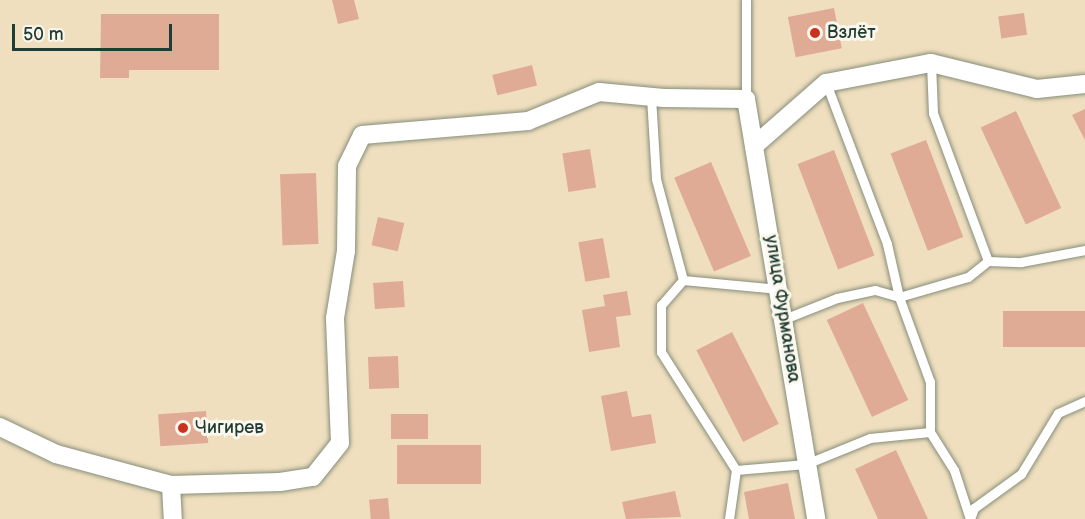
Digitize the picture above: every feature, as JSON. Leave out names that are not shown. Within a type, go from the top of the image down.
[{"type":"street","points":[[754,146],[826,83],[931,63],[1036,89],[1085,84]]},
{"type":"street","points":[[0,427],[56,454],[171,485],[280,482],[313,477],[340,443],[335,318],[346,251],[347,166],[362,135],[528,121],[599,92],[651,97],[746,99]]},
{"type":"street","name":"улица Фурманова","points":[[746,99],[816,519]]},
{"type":"street","points":[[171,485],[173,519]]},
{"type":"lane","points":[[746,0],[746,99]]},
{"type":"lane","points":[[931,63],[933,113],[988,261]]},
{"type":"lane","points":[[826,83],[887,244],[899,297],[930,382],[930,432],[954,470],[970,519]]},
{"type":"lane","points":[[651,97],[656,178],[683,280]]},
{"type":"lane","points":[[784,319],[837,298],[875,290],[899,297],[968,277],[988,261],[1021,262],[1085,250]]},
{"type":"lane","points":[[683,280],[779,289]]},
{"type":"lane","points":[[683,280],[661,305],[661,352],[736,470],[729,519]]},
{"type":"lane","points":[[970,519],[974,508],[1021,474],[1058,412],[1085,401]]},
{"type":"lane","points":[[736,470],[806,464],[870,438],[930,432]]},
{"type":"building","points":[[332,0],[354,0],[359,19],[338,24]]},
{"type":"building","name":"Взлёт","points":[[834,8],[842,48],[796,57],[788,17]]},
{"type":"building","points":[[1024,13],[1027,35],[1001,38],[998,17]]},
{"type":"building","points":[[101,14],[219,14],[219,70],[129,70],[129,78],[100,78]]},
{"type":"building","points":[[532,65],[537,85],[497,95],[492,75]]},
{"type":"building","points":[[1085,109],[1085,140],[1072,115]]},
{"type":"building","points":[[1016,111],[1061,208],[1026,224],[981,127]]},
{"type":"building","points":[[926,140],[963,237],[928,251],[891,154]]},
{"type":"building","points":[[590,149],[596,188],[568,192],[562,153]]},
{"type":"building","points":[[834,150],[874,255],[838,269],[798,164]]},
{"type":"building","points":[[711,162],[751,256],[714,272],[674,178]]},
{"type":"building","points":[[316,173],[318,244],[282,245],[280,174]]},
{"type":"building","points":[[378,217],[404,223],[398,251],[371,245]]},
{"type":"building","points":[[603,238],[610,277],[585,282],[578,242]]},
{"type":"building","points":[[403,281],[405,307],[375,309],[373,283]]},
{"type":"building","points":[[627,291],[631,315],[616,317],[620,347],[589,352],[582,310],[605,306],[603,295]]},
{"type":"building","points":[[863,303],[908,400],[872,417],[827,320]]},
{"type":"building","points":[[1003,311],[1085,311],[1085,347],[1003,347]]},
{"type":"building","points":[[732,332],[779,424],[743,442],[696,350]]},
{"type":"building","points":[[398,356],[399,388],[369,389],[368,357]]},
{"type":"building","points":[[627,391],[632,417],[651,414],[656,443],[611,451],[601,396]]},
{"type":"building","name":"Чигирев","points":[[206,411],[208,443],[160,446],[158,414]]},
{"type":"building","points":[[391,414],[428,414],[428,439],[391,439]]},
{"type":"building","points":[[397,445],[481,445],[481,484],[397,484]]},
{"type":"building","points":[[896,450],[928,519],[878,519],[855,469]]},
{"type":"building","points":[[788,483],[795,519],[749,519],[744,492]]},
{"type":"building","points":[[675,491],[681,517],[626,519],[622,502]]},
{"type":"building","points":[[388,498],[390,519],[371,519],[369,500]]},
{"type":"place","name":"Взлёт","points":[[815,33]]},
{"type":"place","name":"Чигирев","points":[[183,428]]}]
